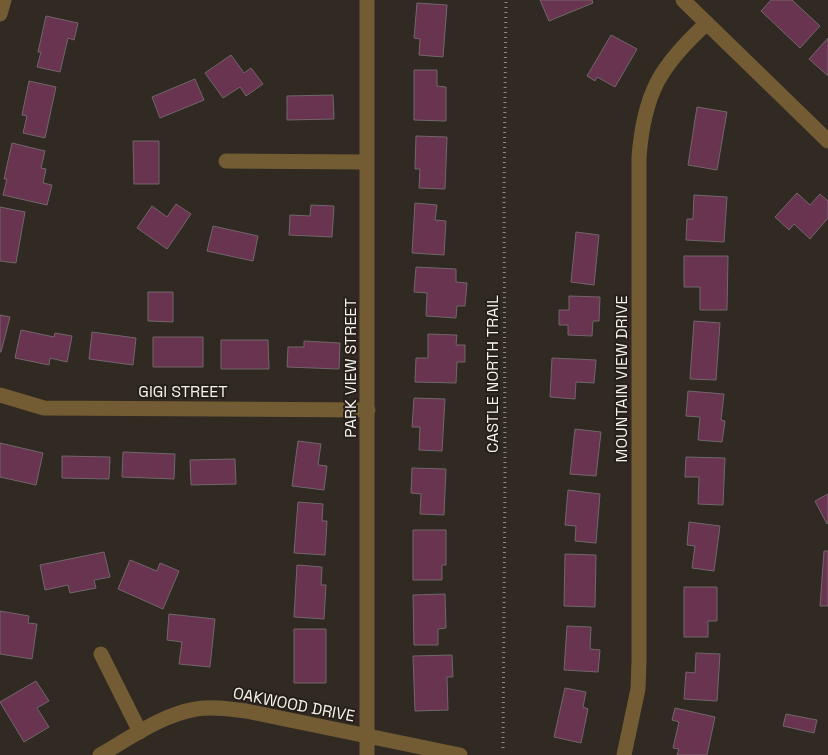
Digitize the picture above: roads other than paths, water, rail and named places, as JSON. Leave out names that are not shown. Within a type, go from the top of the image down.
[{"type":"street","points":[[0,14],[4,0]]},
{"type":"street","name":"PARK VIEW STREET","points":[[367,0],[367,755]]},
{"type":"street","points":[[683,0],[828,141]]},
{"type":"street","name":"MOUNTAIN VIEW DRIVE","points":[[624,755],[634,718],[639,680],[639,157],[641,132],[646,108],[655,85],[683,45],[707,23]]},
{"type":"street","points":[[226,161],[366,162]]},
{"type":"street","name":"GIGI STREET","points":[[0,395],[44,408],[368,410]]},
{"type":"street","points":[[101,654],[140,732]]},
{"type":"street","name":"OAKWOOD DRIVE","points":[[100,755],[174,714],[198,709],[219,708],[246,711],[460,755]]}]
